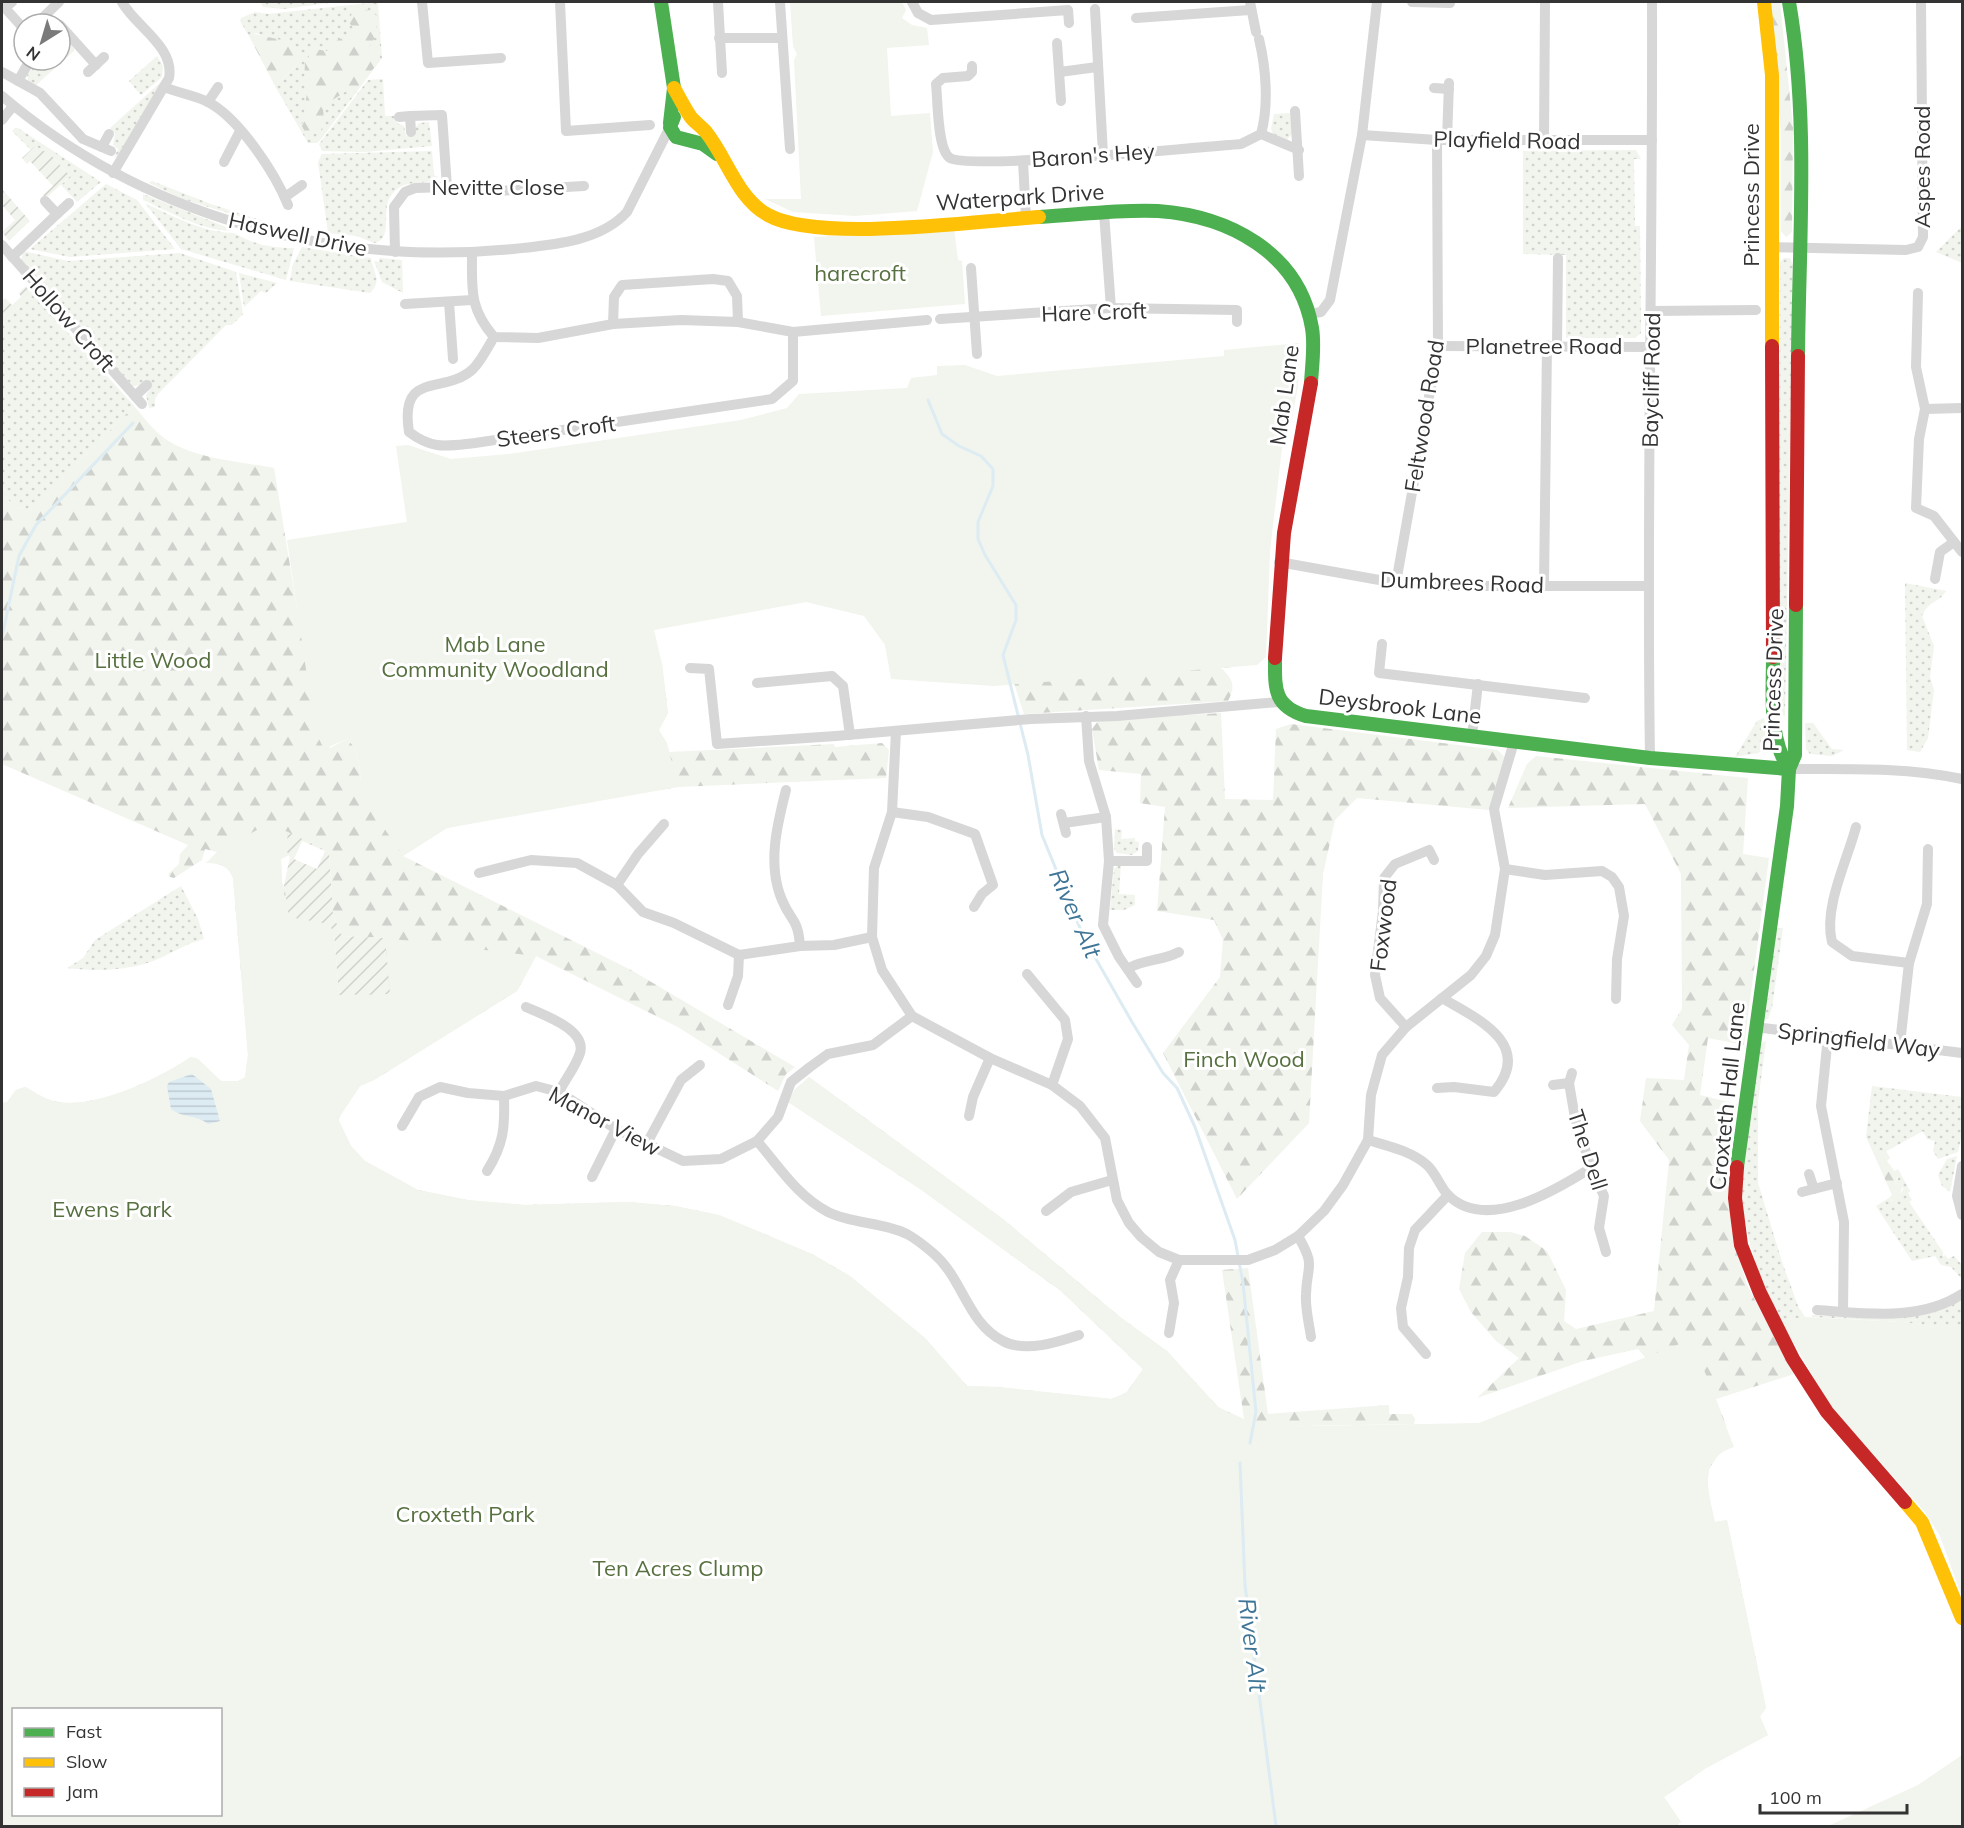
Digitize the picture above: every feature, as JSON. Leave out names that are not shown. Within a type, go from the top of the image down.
[{"type":"street","points":[[12,2],[5,8],[12,16]]},
{"type":"street","points":[[113,172],[164,87],[171,71],[169,60],[122,2]]},
{"type":"street","points":[[422,2],[428,63],[501,58]]},
{"type":"street","points":[[560,2],[566,131],[651,125]]},
{"type":"street","name":"Waterpark Drive","points":[[661,2],[674,88],[670,125],[676,137],[703,144],[720,156]]},
{"type":"street","points":[[718,2],[722,73]]},
{"type":"street","points":[[780,2],[790,149]]},
{"type":"street","points":[[912,2],[918,13],[931,20],[1068,10],[1069,23]]},
{"type":"street","name":"Mab Lane","points":[[1279,702],[1275,673],[1279,562],[1310,378],[1313,342],[1309,315],[1324,310],[1330,300],[1362,135],[1377,2]]},
{"type":"street","points":[[1412,2],[1450,3]]},
{"type":"street","points":[[1544,141],[1545,2]]},
{"type":"street","name":"Baycliff Road","points":[[1650,758],[1647,586],[1652,311],[1652,2]]},
{"type":"street","name":"Princess Drive","points":[[1764,2],[1772,75],[1773,717],[1780,755],[1789,768]]},
{"type":"street","name":"Princess Drive","points":[[1789,2],[1795,37],[1800,128],[1796,719],[1795,755],[1789,768]]},
{"type":"street","name":"Aspes Road","points":[[1798,247],[1906,250],[1918,247],[1923,237],[1921,2]]},
{"type":"street","points":[[1136,18],[1250,6],[1263,55],[1266,93],[1261,134],[1299,150]]},
{"type":"street","points":[[1095,9],[1103,154]]},
{"type":"street","points":[[719,38],[782,38]]},
{"type":"street","points":[[72,39],[96,65]]},
{"type":"street","points":[[1057,43],[1061,101]]},
{"type":"street","name":"Baron's Hey","points":[[972,66],[972,72],[968,76],[943,78],[936,84],[941,146],[949,158],[959,162],[1023,161],[1241,144],[1261,134]]},
{"type":"street","points":[[1060,72],[1097,67]]},
{"type":"street","points":[[2,72],[40,93],[83,139],[107,149],[109,134]]},
{"type":"street","points":[[18,81],[23,72]]},
{"type":"street","name":"Feltwood Road","points":[[1396,583],[1438,346],[1442,140],[1449,86],[1434,87]]},
{"type":"street","points":[[164,87],[208,102],[224,112],[240,131],[286,201],[302,185]]},
{"type":"street","points":[[208,102],[218,87]]},
{"type":"street","name":"Waterpark Drive","points":[[674,88],[692,118],[706,132],[756,207],[776,220],[808,227],[861,229],[1104,213],[1176,211],[1213,219],[1240,230],[1263,245],[1283,266],[1297,288],[1309,315]]},
{"type":"street","name":"Haswell Drive","points":[[2,96],[73,149],[113,172],[185,206],[252,228],[327,244],[395,252],[472,253],[552,245],[613,225],[627,212],[670,125]]},
{"type":"street","points":[[2,120],[13,106]]},
{"type":"street","points":[[1296,111],[1299,176]]},
{"type":"street","points":[[656,155],[694,132],[692,118],[678,114],[670,125]]},
{"type":"street","points":[[411,132],[404,117],[442,115],[447,186]]},
{"type":"street","points":[[224,162],[240,131]]},
{"type":"street","name":"Playfield Road","points":[[1362,135],[1442,140],[1652,140]]},
{"type":"street","points":[[1023,161],[1026,218]]},
{"type":"street","name":"Nevitte Close","points":[[395,252],[393,214],[398,199],[405,192],[415,188],[447,186],[478,192],[584,186]]},
{"type":"street","points":[[45,201],[57,214]]},
{"type":"street","points":[[12,256],[69,204]]},
{"type":"street","points":[[1104,213],[1111,308]]},
{"type":"street","name":"Hollow Croft","points":[[2,245],[139,400],[147,385]]},
{"type":"street","points":[[1772,247],[1798,247]]},
{"type":"street","points":[[472,253],[472,300],[479,320],[494,337],[538,338],[613,324],[681,320],[738,322],[794,332],[927,320]]},
{"type":"street","points":[[1544,586],[1552,346],[1558,258]]},
{"type":"street","points":[[970,268],[977,354]]},
{"type":"street","points":[[613,324],[614,297],[622,285],[713,279],[728,281],[737,296],[738,322]]},
{"type":"street","points":[[1918,293],[1916,367],[1925,409],[1919,439],[1916,508],[1934,516],[1962,552]]},
{"type":"street","points":[[405,304],[472,300]]},
{"type":"street","points":[[449,302],[453,359]]},
{"type":"street","name":"Hare Croft","points":[[940,319],[1111,308],[1237,310],[1237,322]]},
{"type":"street","points":[[1652,311],[1756,310]]},
{"type":"street","name":"Steers Croft","points":[[494,337],[473,369],[451,380],[423,386],[411,398],[406,412],[409,432],[436,447],[772,399],[793,381],[794,332]]},
{"type":"street","name":"Planetree Road","points":[[1438,346],[1651,347]]},
{"type":"street","points":[[1925,409],[1962,408]]},
{"type":"street","points":[[1935,579],[1940,552],[1954,542]]},
{"type":"street","name":"Dumbrees Road","points":[[1279,562],[1396,583],[1647,586]]},
{"type":"street","points":[[1382,644],[1379,673],[1585,698]]},
{"type":"street","points":[[690,668],[709,669],[717,744],[1031,719],[1116,716],[1279,702]]},
{"type":"street","points":[[758,683],[832,676],[843,686],[850,735]]},
{"type":"street","points":[[1472,735],[1478,684]]},
{"type":"street","name":"Deysbrook Lane","points":[[1279,702],[1292,712],[1306,716],[1650,758],[1789,768],[1933,773],[1962,778]]},
{"type":"street","points":[[1086,716],[1089,761],[1107,817],[1109,861],[1103,925],[1119,957],[1129,968],[1137,983]]},
{"type":"street","points":[[1773,717],[1784,726],[1796,719]]},
{"type":"street","points":[[896,731],[892,812],[874,868],[872,937],[882,970],[912,1016],[990,1058],[1052,1085],[1080,1106],[1105,1138],[1112,1180],[1129,1223],[1141,1237],[1160,1252],[1179,1260],[1245,1260],[1275,1250],[1298,1236],[1324,1211],[1343,1185],[1368,1140],[1371,1095],[1382,1054],[1406,1027],[1471,975],[1486,956],[1495,935],[1505,869],[1494,809],[1514,742]]},
{"type":"street","name":"Croxteth Hall Lane","points":[[1789,768],[1787,806],[1736,1175],[1735,1198],[1741,1245],[1760,1293],[1807,1382],[1838,1426],[1922,1522],[1962,1618]]},
{"type":"street","points":[[786,790],[772,872],[782,902],[798,926],[800,946]]},
{"type":"street","points":[[892,812],[928,818],[975,834],[993,885],[982,894],[974,907]]},
{"type":"street","points":[[1064,823],[1107,817]]},
{"type":"street","points":[[617,885],[638,854],[664,824]]},
{"type":"street","points":[[1856,826],[1850,853],[1844,858],[1835,894],[1832,942],[1852,956],[1909,963]]},
{"type":"street","points":[[1109,861],[1147,861],[1147,847]]},
{"type":"street","points":[[1899,1044],[1909,963],[1927,904],[1928,849]]},
{"type":"street","name":"Foxwood","points":[[1406,1027],[1380,998],[1375,975],[1383,911],[1384,878],[1395,864],[1429,850],[1434,860]]},
{"type":"street","points":[[479,873],[531,860],[577,863],[617,885],[644,912],[674,923],[740,955],[800,946],[834,945],[872,937]]},
{"type":"street","points":[[1505,869],[1545,875],[1602,871],[1612,877],[1619,887],[1624,916],[1617,959],[1616,999]]},
{"type":"street","points":[[1129,968],[1140,963],[1164,960],[1178,952]]},
{"type":"street","points":[[728,1005],[738,976],[740,955]]},
{"type":"street","points":[[1027,974],[1065,1020],[1068,1039],[1052,1085]]},
{"type":"street","points":[[1437,1088],[1454,1087],[1494,1092],[1503,1082],[1507,1062],[1502,1037],[1482,1021],[1442,998]]},
{"type":"street","points":[[526,1007],[570,1029],[580,1041],[580,1052],[559,1092]]},
{"type":"street","name":"Manor View","points":[[402,1126],[419,1097],[440,1087],[468,1093],[504,1096],[536,1086],[559,1092],[616,1129],[682,1161],[721,1159],[757,1141],[778,1117],[791,1082],[810,1067],[828,1054],[873,1045],[912,1016]]},
{"type":"street","name":"Springfield Way","points":[[1755,1027],[1962,1053]]},
{"type":"street","points":[[1828,1036],[1821,1106],[1845,1228],[1843,1312]]},
{"type":"street","points":[[969,1116],[973,1096],[990,1058]]},
{"type":"street","points":[[646,1145],[681,1080],[700,1065]]},
{"type":"street","name":"The Dell","points":[[1553,1085],[1571,1078],[1575,1118],[1591,1168],[1604,1196],[1599,1228],[1606,1252]]},
{"type":"street","points":[[487,1171],[496,1157],[506,1130],[504,1096]]},
{"type":"street","points":[[592,1177],[616,1129]]},
{"type":"street","points":[[1368,1140],[1405,1151],[1427,1165],[1448,1195],[1462,1204],[1480,1209],[1518,1206],[1550,1194],[1591,1168]]},
{"type":"street","points":[[757,1141],[796,1188],[828,1212],[907,1234],[935,1254],[957,1280],[965,1302],[984,1326],[1004,1342],[1042,1346],[1079,1335]]},
{"type":"street","points":[[1962,1166],[1957,1196],[1962,1215]]},
{"type":"street","points":[[1809,1174],[1814,1189]]},
{"type":"street","points":[[1046,1211],[1071,1192],[1112,1180]]},
{"type":"street","points":[[1802,1192],[1837,1183]]},
{"type":"street","points":[[1426,1354],[1403,1327],[1401,1308],[1408,1277],[1409,1248],[1415,1230],[1448,1195]]},
{"type":"street","points":[[1298,1236],[1308,1253],[1311,1272],[1306,1294],[1311,1337]]},
{"type":"street","points":[[1169,1333],[1174,1303],[1170,1280],[1179,1260]]},
{"type":"street","points":[[1816,1310],[1901,1314],[1946,1304],[1962,1294]]},
{"type":"green space","points":[[260,2],[337,2],[283,9],[263,7]]},
{"type":"green space","points":[[378,2],[382,58],[322,138],[317,143],[308,143],[275,86],[296,66],[301,54],[285,44],[256,33],[249,36],[240,21],[241,18],[255,12],[268,14]]},
{"type":"green space","points":[[790,2],[902,2],[906,10],[902,18],[912,25],[927,28],[929,45],[887,48],[891,116],[930,113],[933,152],[917,211],[855,216],[793,212],[765,199],[801,199],[794,60],[797,54],[793,46]]},
{"type":"green space","points":[[1768,2],[1780,2],[1793,127],[1792,232],[1786,237],[1781,231],[1781,131]]},
{"type":"green space","points":[[361,7],[376,15],[376,36],[369,47],[379,48],[380,61],[355,90],[345,92],[323,106],[324,124],[320,132],[306,134],[302,126],[307,93],[304,86],[305,62],[314,49],[327,51],[333,42],[353,34],[354,29],[348,21],[355,8]]},
{"type":"green space","points":[[251,33],[281,40],[301,54],[299,63],[275,86],[249,36]]},
{"type":"green space","points":[[157,56],[163,66],[162,77],[141,95],[129,81]]},
{"type":"green space","points":[[28,72],[51,72],[35,86],[28,81]]},
{"type":"green space","points":[[383,79],[385,116],[396,116],[397,123],[404,126],[406,136],[414,136],[415,128],[419,123],[429,122],[432,146],[365,152],[322,151],[319,144],[368,80]]},
{"type":"green space","points":[[161,82],[118,155],[114,158],[118,149],[113,145],[115,133],[110,128]]},
{"type":"green space","points":[[1290,113],[1292,134],[1287,140],[1273,134],[1271,129],[1274,114]]},
{"type":"green space","points":[[15,128],[101,182],[77,202],[61,185],[70,176],[51,155],[35,146],[31,150],[12,131]]},
{"type":"green space","points":[[35,146],[51,155],[70,176],[46,198],[43,195],[53,186],[30,161],[27,164],[22,158]]},
{"type":"green space","points":[[1636,150],[1641,159],[1634,159],[1635,226],[1640,226],[1641,333],[1635,338],[1566,338],[1566,255],[1523,254],[1523,151]]},
{"type":"green space","points":[[432,151],[434,175],[438,177],[426,182],[407,184],[395,191],[387,204],[385,231],[380,241],[374,243],[357,236],[328,233],[318,162],[322,154]]},
{"type":"green space","points":[[152,181],[275,225],[279,229],[183,199],[149,183]]},
{"type":"green space","points":[[106,184],[137,200],[175,249],[70,257],[30,249]]},
{"type":"green space","points":[[2,189],[30,221],[9,241],[2,232],[15,220],[2,205]]},
{"type":"green space","points":[[143,194],[231,229],[230,231],[219,230],[186,220],[143,200]]},
{"type":"green space","points":[[145,203],[200,227],[234,233],[262,245],[294,248],[286,280],[181,249]]},
{"type":"green space","points":[[1962,226],[1962,263],[1936,252]]},
{"type":"green space","name":"harecroft","points":[[954,228],[958,260],[962,261],[965,304],[821,316],[814,237]]},
{"type":"green space","points":[[302,247],[371,258],[377,280],[374,288],[370,293],[290,281],[293,264]]},
{"type":"green space","points":[[23,251],[68,261],[180,253],[236,272],[243,314],[232,325],[226,325],[158,394],[155,407],[149,408],[146,395],[151,388],[142,385],[133,386],[21,262]]},
{"type":"green space","points":[[379,258],[402,260],[403,293],[382,282],[374,261],[379,262]]},
{"type":"green space","points":[[1784,258],[1790,258],[1793,265],[1785,716],[1781,715],[1778,703],[1780,262]]},
{"type":"green space","points":[[239,273],[277,283],[266,293],[261,291],[244,307]]},
{"type":"green space","points":[[26,286],[32,293],[2,325],[2,301],[5,298],[12,305],[21,297],[19,293]]},
{"type":"green space","points":[[32,293],[134,406],[34,508],[24,509],[12,503],[2,492],[2,325]]},
{"type":"green space","name":"Mab Lane Community Woodland","points":[[1299,343],[1298,387],[1291,423],[1282,448],[1270,551],[1266,657],[1257,665],[994,686],[891,679],[885,645],[864,616],[806,602],[654,630],[662,664],[668,713],[659,730],[667,743],[678,787],[447,828],[403,856],[365,800],[358,784],[361,781],[358,758],[351,743],[347,739],[324,749],[315,731],[287,540],[407,522],[396,446],[408,445],[451,459],[509,454],[741,420],[787,408],[799,394],[907,388],[911,378],[937,375],[937,366],[965,365],[997,376],[1224,356],[1224,350]]},
{"type":"green space","points":[[134,406],[159,434],[184,449],[214,458],[274,468],[305,657],[330,748],[347,739],[351,743],[358,759],[361,782],[662,664],[668,713],[659,730],[669,752],[834,744],[835,747],[882,743],[889,750],[886,778],[678,787],[447,828],[403,856],[631,970],[795,1067],[786,1074],[778,1091],[678,1027],[536,956],[517,991],[374,1080],[360,1086],[338,1119],[351,1146],[365,1161],[418,1190],[468,1200],[525,1205],[628,1202],[675,1206],[719,1215],[812,1254],[850,1276],[925,1338],[967,1386],[1112,1399],[1127,1392],[1143,1369],[1061,1291],[920,1189],[788,1102],[794,1091],[809,1077],[1003,1219],[1120,1317],[1167,1351],[1218,1407],[1244,1419],[1222,1270],[1248,1268],[1268,1414],[1389,1405],[1389,1414],[1412,1414],[1415,1419],[1414,1424],[1298,1426],[23,1708],[12,1708],[12,1816],[277,1815],[2,1826],[2,1103],[7,1102],[16,1090],[25,1087],[47,1099],[66,1103],[103,1098],[142,1084],[191,1057],[198,1059],[221,1081],[238,1081],[245,1077],[248,1055],[233,878],[222,866],[206,863],[217,852],[205,849],[202,860],[174,878],[170,877],[168,874],[179,864],[180,854],[188,845],[2,764],[2,492],[15,506],[34,508]],"holes":[[[288,833],[329,852],[333,915],[342,936],[385,938],[339,995],[282,883],[281,858],[289,855]]]},
{"type":"green space","points":[[1905,583],[1946,591],[1928,607],[1922,616],[1934,646],[1930,677],[1934,690],[1928,738],[1920,752],[1907,750]]},
{"type":"green space","points":[[1008,665],[1232,667],[1221,668],[1231,679],[1232,691],[1228,701],[1024,714]]},
{"type":"green space","name":"Finch Wood","points":[[1221,713],[1225,799],[1273,800],[1276,729],[1291,724],[1498,750],[1504,757],[1489,810],[1357,798],[1335,820],[1323,874],[1309,1123],[1237,1199],[1163,1053],[1220,977],[1223,940],[1214,920],[1157,911],[1165,807],[1140,803],[1141,774],[1099,770],[1092,729],[1098,721]]},
{"type":"green space","points":[[1764,718],[1769,739],[1767,748],[1758,753],[1735,757],[1757,721]]},
{"type":"green space","points":[[1805,723],[1813,723],[1832,749],[1844,750],[1832,756],[1810,754],[1806,749]]},
{"type":"green space","points":[[1536,756],[1748,778],[1743,854],[1769,858],[1744,1045],[1708,1038],[1700,1095],[1737,1104],[1726,1157],[1735,1245],[1747,1285],[1794,1374],[1716,1399],[1726,1425],[1721,1451],[1709,1469],[1703,1524],[1727,1520],[1766,1708],[1760,1716],[1763,1733],[1768,1735],[1706,1768],[1664,1797],[1681,1822],[1675,1826],[1611,1826],[1645,1357],[1638,1349],[1583,1361],[1477,1398],[1519,1358],[1496,1341],[1471,1312],[1459,1289],[1465,1253],[1482,1232],[1510,1232],[1525,1236],[1547,1251],[1566,1290],[1564,1321],[1576,1329],[1654,1311],[1669,1160],[1640,1121],[1646,1078],[1684,1080],[1689,1045],[1672,1025],[1682,1009],[1681,874],[1645,804],[1508,808],[1527,764]]},
{"type":"green space","name":"Croxteth Park","points":[[268,824],[288,832],[286,850],[289,855],[281,859],[282,883],[289,917],[329,923],[334,933],[339,995],[390,994],[385,938],[536,956],[517,991],[374,1080],[360,1086],[338,1119],[351,1146],[365,1161],[418,1190],[468,1200],[525,1205],[628,1202],[675,1206],[719,1215],[812,1254],[850,1276],[925,1338],[967,1386],[1112,1399],[1127,1392],[1143,1369],[1061,1291],[920,1189],[788,1102],[794,1091],[809,1077],[1003,1219],[1120,1317],[1167,1351],[1218,1407],[1255,1427],[1479,1423],[1692,1339],[1734,1447],[1722,1452],[1714,1460],[1710,1468],[1708,1488],[1715,1522],[1727,1520],[1766,1708],[1760,1716],[1768,1735],[1706,1768],[1664,1797],[1681,1822],[1675,1826],[2,1826],[2,1103],[7,1102],[16,1090],[25,1087],[47,1099],[66,1103],[103,1098],[142,1084],[191,1057],[198,1059],[221,1081],[238,1081],[245,1078],[248,1055],[233,878],[222,866],[206,863],[229,845]]},
{"type":"green space","points":[[1115,829],[1122,830],[1121,839],[1135,838],[1135,841],[1139,842],[1138,851],[1132,855],[1117,853],[1114,849]]},
{"type":"green space","points":[[288,832],[329,852],[333,915],[342,936],[385,938],[390,994],[339,995],[334,933],[329,924],[289,917],[284,885],[290,857],[286,850]],"holes":[[[302,841],[325,851],[317,869],[294,859]]]},
{"type":"green space","points":[[1121,863],[1119,894],[1135,895],[1135,905],[1124,910],[1110,910],[1114,869]]},
{"type":"green space","points":[[181,886],[198,919],[204,939],[138,966],[107,970],[67,968],[83,958],[95,940]]},
{"type":"green space","points":[[1777,928],[1783,928],[1772,1008],[1768,1019],[1765,1019]]},
{"type":"green space","points":[[1766,1041],[1758,1102],[1758,1183],[1782,1262],[1798,1306],[1805,1317],[1781,1321],[1758,1271],[1744,1217],[1742,1199],[1741,1180],[1760,1044]]},
{"type":"green space","points":[[1872,1086],[1962,1097],[1962,1134],[1958,1152],[1938,1159],[1933,1151],[1935,1141],[1927,1139],[1923,1131],[1885,1152],[1872,1150],[1866,1137]]},
{"type":"green space","points":[[1872,1150],[1886,1151],[1890,1158],[1887,1161],[1898,1176],[1895,1183],[1903,1186],[1899,1195],[1892,1201],[1889,1198],[1892,1195]]},
{"type":"green space","points":[[1957,1156],[1950,1192],[1942,1186],[1938,1175],[1947,1159]]},
{"type":"green space","points":[[1898,1169],[1910,1191],[1908,1193],[1912,1200],[1909,1202],[1943,1252],[1943,1257],[1945,1255],[1948,1259],[1954,1256],[1962,1265],[1962,1279],[1951,1267],[1941,1265],[1935,1256],[1912,1261],[1876,1206],[1889,1198],[1892,1201],[1903,1190],[1903,1186],[1895,1183],[1898,1178],[1893,1172]]},
{"type":"green space","points":[[1962,1300],[1962,1327],[1812,1317],[1812,1315],[1869,1318],[1908,1316],[1944,1308]]},
{"type":"green space","points":[[1805,1317],[1962,1327],[1962,1597],[1940,1536],[1925,1512],[1831,1407],[1781,1321]]},
{"type":"green space","points":[[1962,1755],[1962,1826],[1828,1826],[1918,1785]]},
{"type":"shaded area","points":[[192,1074],[211,1089],[220,1121],[208,1124],[171,1109],[167,1086],[169,1082]]},
{"type":"waterway","name":"River Alt","points":[[928,400],[942,434],[959,446],[981,456],[993,469],[993,486],[978,522],[978,539],[985,555],[1016,605],[1016,620],[1003,655],[1028,755],[1042,835],[1084,938],[1163,1073],[1177,1088],[1195,1127],[1235,1240],[1243,1283],[1256,1412],[1250,1443]]},
{"type":"waterway","points":[[2,637],[19,556],[36,525],[133,423]]},
{"type":"waterway","name":"River Alt","points":[[1240,1463],[1245,1585],[1276,1826]]},
{"type":"traffic: fast","points":[[661,2],[674,88],[670,123]]},
{"type":"traffic: fast","points":[[1789,2],[1795,46],[1801,134],[1798,356]]},
{"type":"traffic: fast","points":[[674,117],[670,127],[676,137],[703,144],[717,154]]},
{"type":"traffic: fast","points":[[1039,217],[1114,211],[1158,211],[1184,214],[1234,230],[1256,243],[1276,259],[1292,278],[1305,301],[1313,335],[1311,383]]},
{"type":"traffic: fast","points":[[1737,1167],[1787,806],[1789,769],[1795,755],[1796,605]]},
{"type":"traffic: fast","points":[[1773,657],[1773,715],[1782,757],[1789,769]]},
{"type":"traffic: fast","points":[[1275,658],[1278,695],[1287,707],[1306,716],[1650,758],[1789,769]]},
{"type":"traffic: slow","points":[[1764,2],[1772,75],[1772,346]]},
{"type":"traffic: slow","points":[[674,88],[690,116],[713,142],[748,199],[768,215],[791,223],[823,228],[860,229],[940,226],[1039,217]]},
{"type":"traffic: slow","points":[[1905,1502],[1922,1522],[1962,1618]]},
{"type":"traffic: jam","points":[[1772,346],[1773,657]]},
{"type":"traffic: jam","points":[[1796,605],[1798,356]]},
{"type":"traffic: jam","points":[[1275,658],[1284,533],[1311,383]]},
{"type":"traffic: jam","points":[[1737,1167],[1735,1198],[1741,1245],[1760,1293],[1793,1359],[1827,1412],[1905,1502]]},
{"type":"park label","name":"Little Wood","points":[[153,660]]},
{"type":"park label","name":"Ewens Park","points":[[112,1209]]},
{"type":"park label","name":"Ten Acres Clump","points":[[678,1568]]}]
